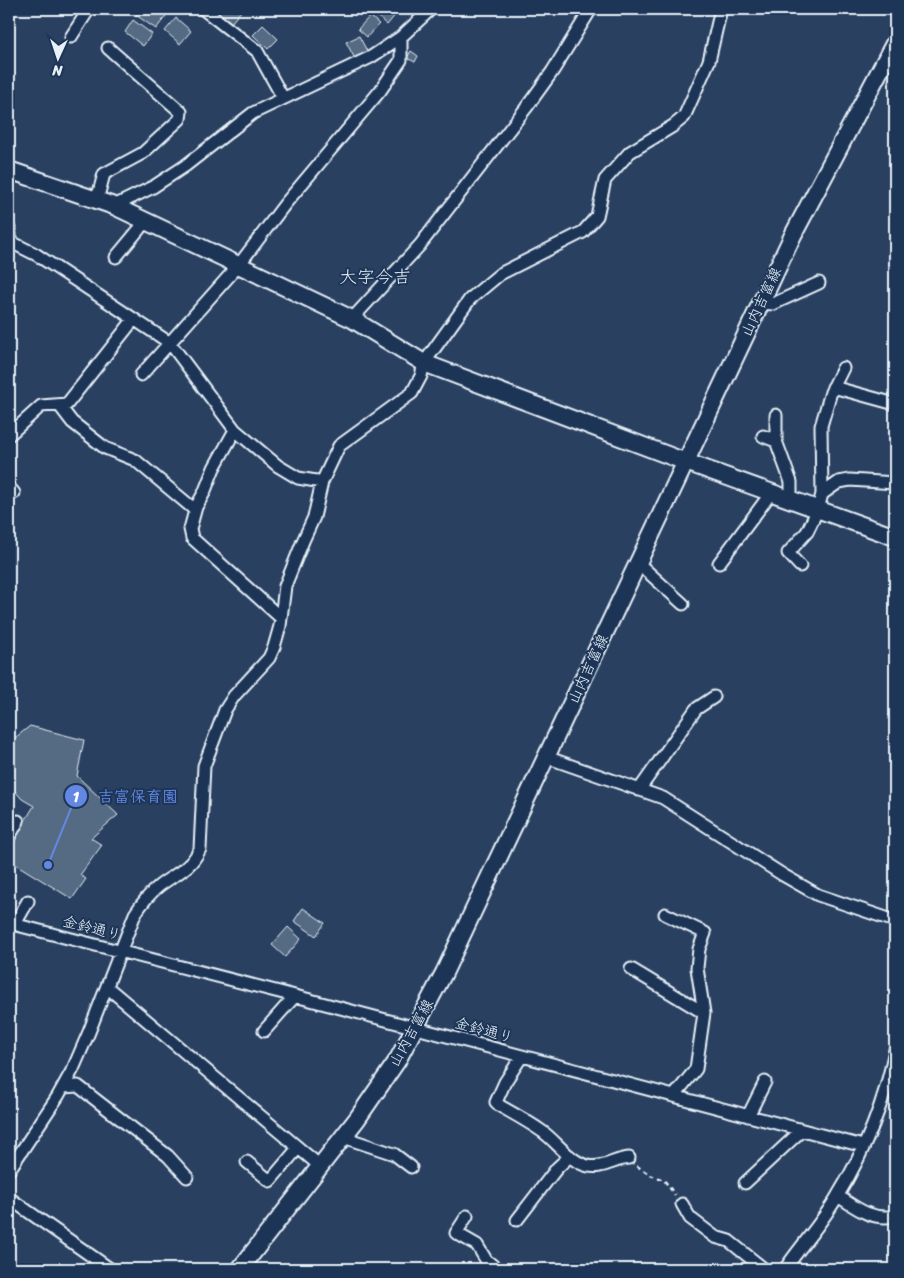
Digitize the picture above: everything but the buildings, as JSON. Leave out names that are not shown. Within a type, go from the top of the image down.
[{"type":"main road","name":"山内吉富線","points":[[240,1269],[342,1138],[396,1061],[415,1027],[448,964],[793,235],[895,42]]},
{"type":"main road","points":[[9,170],[114,206],[352,319],[424,363],[771,493],[791,500],[820,502],[895,537]]},
{"type":"street","points":[[71,37],[89,9]]},
{"type":"street","points":[[203,9],[257,52],[284,98]]},
{"type":"street","points":[[114,206],[153,187],[185,166],[253,113],[370,57],[401,37],[431,9]]},
{"type":"street","points":[[352,319],[420,245],[552,72],[591,9]]},
{"type":"street","points":[[9,1170],[63,1087],[90,1032],[136,914],[145,898],[160,885],[188,867],[200,849],[204,766],[225,710],[234,696],[269,658],[274,647],[286,586],[303,540],[314,517],[322,482],[339,446],[412,392],[424,363],[470,299],[500,274],[583,232],[597,216],[605,180],[630,152],[673,126],[684,117],[710,61],[721,9]]},
{"type":"street","points":[[141,375],[238,266],[286,204],[380,91],[401,60],[401,37]]},
{"type":"street","points":[[97,200],[104,174],[143,153],[180,119],[181,112],[108,48]]},
{"type":"street","points":[[116,257],[146,221]]},
{"type":"street","points":[[9,228],[11,242],[37,255],[170,343],[235,430],[278,466],[298,478],[322,482]]},
{"type":"street","points":[[761,303],[773,304],[818,283]]},
{"type":"street","points":[[9,435],[41,406],[66,404],[134,319]]},
{"type":"street","points":[[820,502],[821,426],[824,410],[843,368]]},
{"type":"street","points":[[833,387],[895,404]]},
{"type":"street","points":[[59,405],[72,422],[105,448],[135,460],[195,510]]},
{"type":"street","points":[[776,415],[776,441],[791,482],[791,500]]},
{"type":"street","points":[[235,430],[214,468],[195,510],[190,529],[192,538],[281,618]]},
{"type":"street","points":[[763,436],[776,441]]},
{"type":"street","points":[[800,566],[788,553],[807,532],[820,502],[839,482],[850,480],[895,483]]},
{"type":"street","points":[[719,564],[771,493]]},
{"type":"street","points":[[638,563],[683,604]]},
{"type":"street","points":[[639,790],[696,710],[714,697]]},
{"type":"street","points":[[546,757],[663,798],[783,875],[818,895],[895,921]]},
{"type":"street","points":[[9,837],[18,821]]},
{"type":"street","points":[[12,924],[28,901]]},
{"type":"street","points":[[665,914],[705,933],[699,949],[697,968],[704,1013],[696,1070],[674,1096]]},
{"type":"street","name":"金鈴通り","points":[[12,924],[122,950],[863,1146]]},
{"type":"street","points":[[630,969],[704,1013]]},
{"type":"street","points":[[107,987],[320,1166]]},
{"type":"street","points":[[264,1031],[295,996]]},
{"type":"street","points":[[785,1269],[838,1196],[863,1146],[886,1087],[895,1050]]},
{"type":"street","points":[[522,1056],[505,1082],[496,1102],[500,1106],[543,1132],[570,1156],[587,1166],[597,1167],[629,1158]]},
{"type":"street","points":[[748,1116],[765,1082]]},
{"type":"street","points":[[63,1087],[78,1086],[168,1156],[187,1177]]},
{"type":"street","points":[[745,1183],[802,1130]]},
{"type":"street","points":[[342,1138],[394,1154],[411,1167]]},
{"type":"street","points":[[247,1162],[270,1181],[298,1148]]},
{"type":"street","points":[[517,1220],[557,1168],[570,1156]]},
{"type":"street","points":[[838,1196],[861,1212],[876,1217],[895,1216]]},
{"type":"street","points":[[9,1198],[110,1269]]},
{"type":"street","points":[[682,1204],[690,1218],[696,1223],[715,1237],[729,1241],[764,1269]]},
{"type":"street","points":[[468,1216],[456,1233],[477,1245],[486,1260],[497,1269]]},
{"type":"path","points":[[629,1158],[640,1170],[664,1180],[682,1204]]},
{"type":"place","name":"吉富保育園","points":[[48,865]]},
{"type":"district","name":"大字今吉","points":[[375,277]]}]
